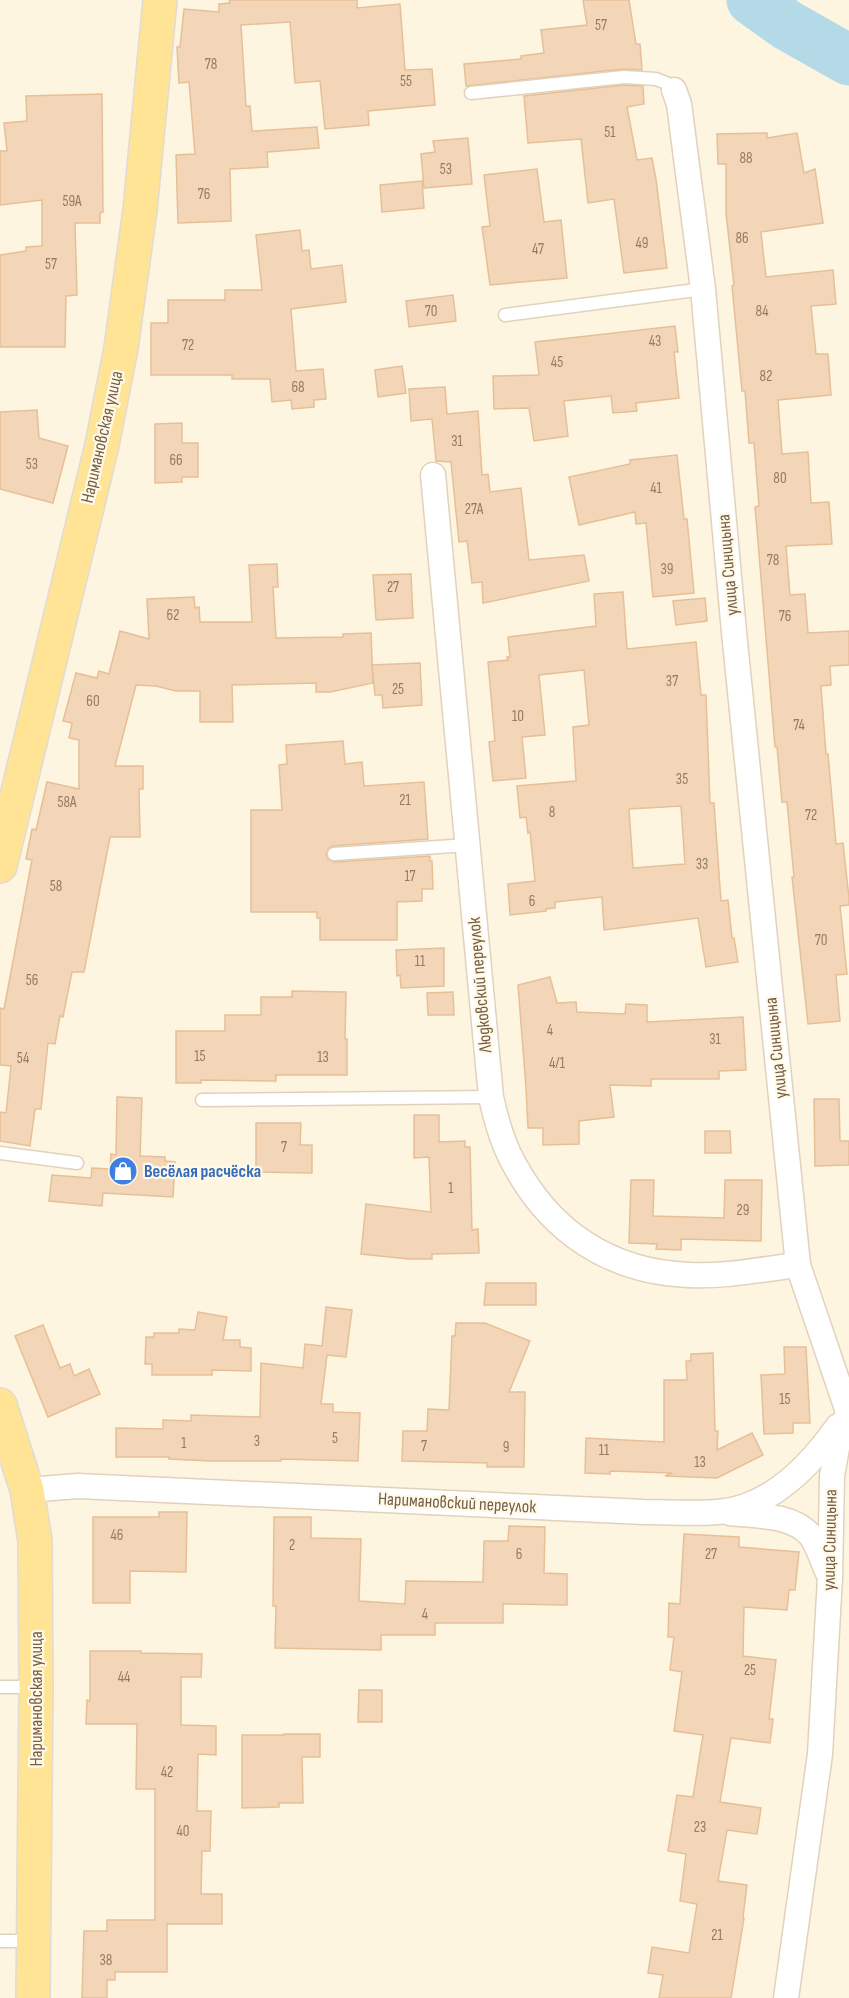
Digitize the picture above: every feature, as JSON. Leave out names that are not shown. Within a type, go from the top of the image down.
[{"type":"main road","name":"Наримановская улица","points":[[0,866],[114,386],[140,210],[160,0]]},
{"type":"main road","name":"Наримановская улица","points":[[0,1405],[27,1490],[32,1516],[36,1564],[33,1998]]},
{"type":"street","name":"улица Синицына","points":[[674,90],[679,104],[703,290],[733,621],[798,1265],[849,1411],[833,1460],[830,1578],[820,1754],[786,1998]]},
{"type":"street","name":"Людковский переулок","points":[[433,475],[491,1097],[499,1131],[512,1161],[531,1192],[556,1220],[583,1243],[620,1263],[653,1271],[688,1275],[724,1274],[798,1265]]},
{"type":"street","name":"Наримановский переулок","points":[[27,1490],[78,1486],[644,1512],[719,1512],[739,1508],[762,1499],[782,1486],[815,1456],[849,1411]]},
{"type":"street","points":[[719,1512],[769,1517],[800,1527],[811,1536],[830,1578]]},
{"type":"lane","points":[[471,93],[624,77],[656,79],[666,83],[674,90]]},
{"type":"lane","points":[[505,315],[703,290]]},
{"type":"lane","points":[[334,854],[468,845]]},
{"type":"lane","points":[[202,1100],[491,1097]]},
{"type":"lane","points":[[0,1153],[76,1163]]},
{"type":"lane","points":[[0,1687],[36,1687]]},
{"type":"lane","points":[[0,1941],[34,1941]]},
{"type":"building","points":[[229,0],[357,0],[357,8],[400,4],[405,70],[432,69],[435,105],[368,111],[369,125],[325,129],[320,81],[295,83],[290,22],[241,25],[246,106],[250,106],[252,131],[317,127],[319,148],[267,152],[268,167],[230,169],[231,221],[178,223],[176,155],[195,154],[189,82],[179,83],[177,47],[180,47],[184,9],[219,12],[219,4],[230,3]]},
{"type":"building","points":[[583,0],[629,0],[636,44],[640,44],[642,70],[623,69],[466,86],[464,64],[521,59],[521,56],[544,53],[541,30],[587,25]]},
{"type":"building","points":[[624,85],[643,86],[644,104],[627,107],[637,160],[652,158],[667,268],[624,273],[614,199],[588,203],[581,139],[528,143],[524,96]]},
{"type":"building","points":[[102,94],[103,212],[100,213],[100,223],[75,223],[77,295],[66,296],[65,347],[0,347],[0,255],[26,251],[26,247],[42,246],[42,200],[0,205],[0,151],[7,151],[4,123],[27,121],[26,96]]},
{"type":"building","points":[[767,133],[767,138],[797,133],[804,173],[815,169],[823,223],[761,232],[766,277],[833,270],[836,304],[811,306],[816,354],[828,354],[831,395],[778,400],[782,454],[808,452],[811,503],[829,502],[832,544],[786,546],[790,595],[805,594],[808,633],[849,631],[849,665],[830,666],[831,685],[821,686],[836,844],[843,843],[849,898],[849,905],[840,906],[847,974],[836,975],[840,1021],[808,1024],[792,877],[794,877],[787,802],[782,802],[777,747],[775,747],[755,507],[759,506],[754,443],[749,443],[745,391],[742,391],[726,213],[726,164],[718,164],[717,134]]},
{"type":"building","points":[[468,138],[472,184],[424,188],[421,154],[435,152],[433,141]]},
{"type":"building","points":[[537,169],[544,222],[561,220],[567,278],[490,285],[482,227],[490,226],[484,175]]},
{"type":"building","points":[[422,181],[424,208],[382,212],[380,185]]},
{"type":"building","points":[[300,230],[302,251],[309,250],[311,269],[342,265],[346,302],[291,309],[296,371],[323,369],[326,399],[314,400],[314,407],[292,409],[291,400],[272,402],[270,379],[232,379],[232,375],[151,375],[151,323],[168,323],[168,300],[225,300],[225,290],[262,290],[256,235]]},
{"type":"building","points":[[453,295],[456,321],[409,327],[406,301]]},
{"type":"building","points":[[675,326],[678,352],[674,352],[679,398],[636,403],[637,411],[613,413],[611,396],[564,401],[568,436],[534,441],[529,408],[494,409],[493,376],[539,375],[535,342]]},
{"type":"building","points":[[402,366],[406,393],[378,397],[375,370]]},
{"type":"building","points":[[445,387],[447,414],[478,411],[482,475],[488,474],[490,492],[521,488],[529,560],[584,555],[589,581],[483,603],[482,582],[472,583],[467,541],[459,542],[451,462],[436,461],[432,419],[411,421],[409,389]]},
{"type":"building","points":[[37,410],[39,438],[68,446],[53,503],[0,489],[0,412]]},
{"type":"building","points":[[182,423],[182,443],[198,443],[198,477],[182,477],[182,482],[155,483],[155,424]]},
{"type":"building","points":[[677,455],[684,519],[687,519],[694,593],[653,597],[646,523],[636,524],[635,512],[579,525],[569,477],[630,464],[630,460]]},
{"type":"building","points":[[277,564],[278,587],[273,587],[276,638],[343,637],[343,634],[371,633],[373,683],[330,692],[316,692],[316,683],[232,685],[233,722],[200,722],[200,691],[176,691],[156,686],[136,685],[115,766],[143,766],[143,789],[139,789],[140,837],[110,837],[84,972],[72,972],[55,1044],[48,1043],[41,1109],[35,1109],[30,1146],[0,1141],[0,1112],[6,1113],[11,1066],[0,1065],[0,1008],[4,1009],[32,860],[26,859],[32,829],[36,830],[47,782],[79,789],[79,740],[69,738],[72,723],[63,721],[76,673],[97,678],[99,671],[109,674],[120,631],[149,639],[147,599],[194,597],[195,608],[199,607],[200,622],[252,622],[249,565]]},
{"type":"building","points":[[411,574],[413,618],[376,620],[373,575]]},
{"type":"building","points":[[623,592],[627,649],[696,642],[701,695],[706,695],[710,803],[714,803],[721,901],[728,900],[732,938],[734,938],[738,962],[706,967],[698,918],[604,930],[602,897],[555,902],[555,908],[546,909],[546,911],[510,915],[508,884],[535,881],[530,832],[528,833],[526,817],[520,818],[517,786],[576,781],[573,727],[589,725],[584,670],[539,675],[545,735],[522,737],[526,778],[493,781],[489,742],[495,741],[488,662],[508,660],[507,657],[510,657],[508,637],[596,626],[594,594]],"holes":[[[681,806],[685,864],[633,868],[629,809]]]},
{"type":"building","points":[[705,598],[707,621],[676,625],[673,601]]},
{"type":"building","points":[[420,663],[422,705],[383,708],[382,695],[375,695],[372,665]]},
{"type":"building","points":[[343,741],[345,764],[362,762],[364,786],[424,782],[428,839],[333,846],[326,854],[328,859],[335,862],[430,856],[433,889],[422,889],[422,901],[397,902],[397,940],[320,940],[320,918],[317,918],[317,912],[251,912],[251,810],[282,810],[279,765],[287,764],[286,745]]},
{"type":"building","points":[[444,948],[444,986],[401,988],[400,975],[397,976],[396,950]]},
{"type":"building","points":[[550,977],[557,1003],[576,1002],[577,1012],[625,1014],[626,1004],[647,1005],[647,1022],[743,1017],[746,1070],[719,1071],[719,1079],[651,1079],[651,1086],[610,1085],[614,1117],[579,1121],[579,1144],[543,1145],[543,1128],[528,1128],[518,985]]},
{"type":"building","points":[[292,991],[346,992],[347,1075],[276,1075],[276,1081],[201,1080],[201,1083],[176,1083],[176,1031],[225,1031],[225,1015],[261,1015],[261,997],[292,997]]},
{"type":"building","points":[[453,992],[454,1015],[428,1015],[427,993]]},
{"type":"building","points":[[117,1097],[142,1098],[140,1156],[165,1157],[165,1161],[175,1162],[173,1197],[103,1193],[102,1206],[49,1201],[52,1175],[91,1178],[92,1168],[110,1169],[111,1154],[116,1155]]},
{"type":"building","points":[[814,1099],[839,1099],[840,1141],[849,1141],[849,1165],[815,1166]]},
{"type":"building","points":[[414,1115],[439,1115],[439,1142],[465,1141],[465,1147],[470,1147],[472,1230],[478,1229],[479,1253],[432,1254],[432,1259],[361,1254],[366,1204],[431,1212],[429,1157],[414,1158]]},
{"type":"building","points":[[256,1123],[301,1123],[300,1145],[312,1145],[312,1173],[256,1172]]},
{"type":"building","points":[[705,1131],[730,1131],[731,1153],[705,1153]]},
{"type":"building","points":[[631,1180],[654,1180],[653,1216],[724,1218],[725,1180],[762,1180],[761,1241],[681,1239],[681,1250],[656,1249],[657,1244],[629,1243]]},
{"type":"building","points":[[486,1283],[536,1283],[536,1305],[484,1305]]},
{"type":"building","points":[[326,1307],[352,1310],[346,1357],[327,1355],[321,1404],[333,1404],[333,1412],[360,1413],[358,1461],[281,1459],[281,1461],[210,1461],[169,1459],[169,1457],[116,1457],[116,1428],[163,1429],[163,1420],[191,1421],[191,1415],[260,1417],[261,1363],[303,1368],[305,1344],[322,1346]]},
{"type":"building","points":[[198,1312],[227,1317],[223,1340],[240,1340],[240,1347],[251,1348],[251,1371],[212,1370],[212,1375],[152,1375],[152,1364],[145,1364],[146,1337],[154,1337],[154,1333],[179,1333],[179,1329],[195,1330]]},
{"type":"building","points":[[456,1323],[485,1323],[530,1341],[509,1392],[525,1392],[524,1467],[487,1467],[487,1463],[402,1461],[403,1431],[427,1431],[428,1409],[449,1410],[452,1336],[455,1336]]},
{"type":"building","points":[[43,1325],[60,1368],[70,1364],[74,1376],[89,1369],[100,1394],[48,1417],[15,1336]]},
{"type":"building","points":[[784,1347],[806,1347],[810,1423],[793,1423],[793,1433],[764,1434],[761,1375],[785,1374]]},
{"type":"building","points":[[713,1353],[717,1450],[752,1433],[763,1455],[717,1478],[665,1476],[672,1473],[610,1471],[610,1474],[585,1473],[586,1438],[664,1442],[664,1380],[687,1380],[686,1361],[691,1361],[691,1354]]},
{"type":"building","points":[[159,1512],[187,1512],[186,1572],[130,1571],[130,1603],[93,1603],[93,1517],[159,1517]]},
{"type":"building","points":[[274,1517],[311,1517],[311,1538],[361,1539],[359,1601],[405,1604],[406,1581],[483,1582],[484,1541],[508,1541],[509,1526],[545,1527],[544,1573],[567,1574],[567,1605],[503,1604],[503,1623],[435,1623],[435,1635],[381,1635],[381,1650],[275,1648]]},
{"type":"building","points":[[684,1534],[739,1537],[739,1547],[799,1552],[795,1590],[789,1590],[787,1610],[744,1607],[743,1656],[776,1660],[769,1719],[773,1719],[770,1743],[731,1738],[720,1802],[761,1808],[757,1834],[727,1830],[718,1881],[747,1885],[731,1998],[659,1998],[663,1975],[648,1973],[652,1947],[689,1953],[697,1904],[680,1901],[686,1854],[668,1851],[677,1795],[693,1797],[703,1735],[674,1731],[682,1672],[670,1670],[674,1637],[668,1637],[669,1603],[680,1604]]},
{"type":"building","points":[[90,1651],[202,1654],[201,1677],[181,1677],[181,1725],[216,1726],[216,1755],[198,1754],[197,1811],[211,1811],[210,1851],[202,1851],[201,1894],[222,1894],[222,1924],[167,1924],[167,1972],[115,1972],[115,1980],[107,1980],[107,1998],[82,1998],[84,1931],[107,1931],[107,1920],[155,1920],[155,1789],[136,1789],[137,1724],[86,1724],[87,1700],[90,1701]]},
{"type":"building","points":[[359,1690],[382,1690],[382,1722],[358,1722]]},
{"type":"building","points":[[320,1734],[320,1757],[302,1757],[303,1803],[279,1803],[279,1807],[242,1808],[242,1735]]},
{"type":"waterway","points":[[752,0],[787,25],[849,60]]},
{"type":"place","name":"Весёлая расчёска","points":[[123,1171]]}]
